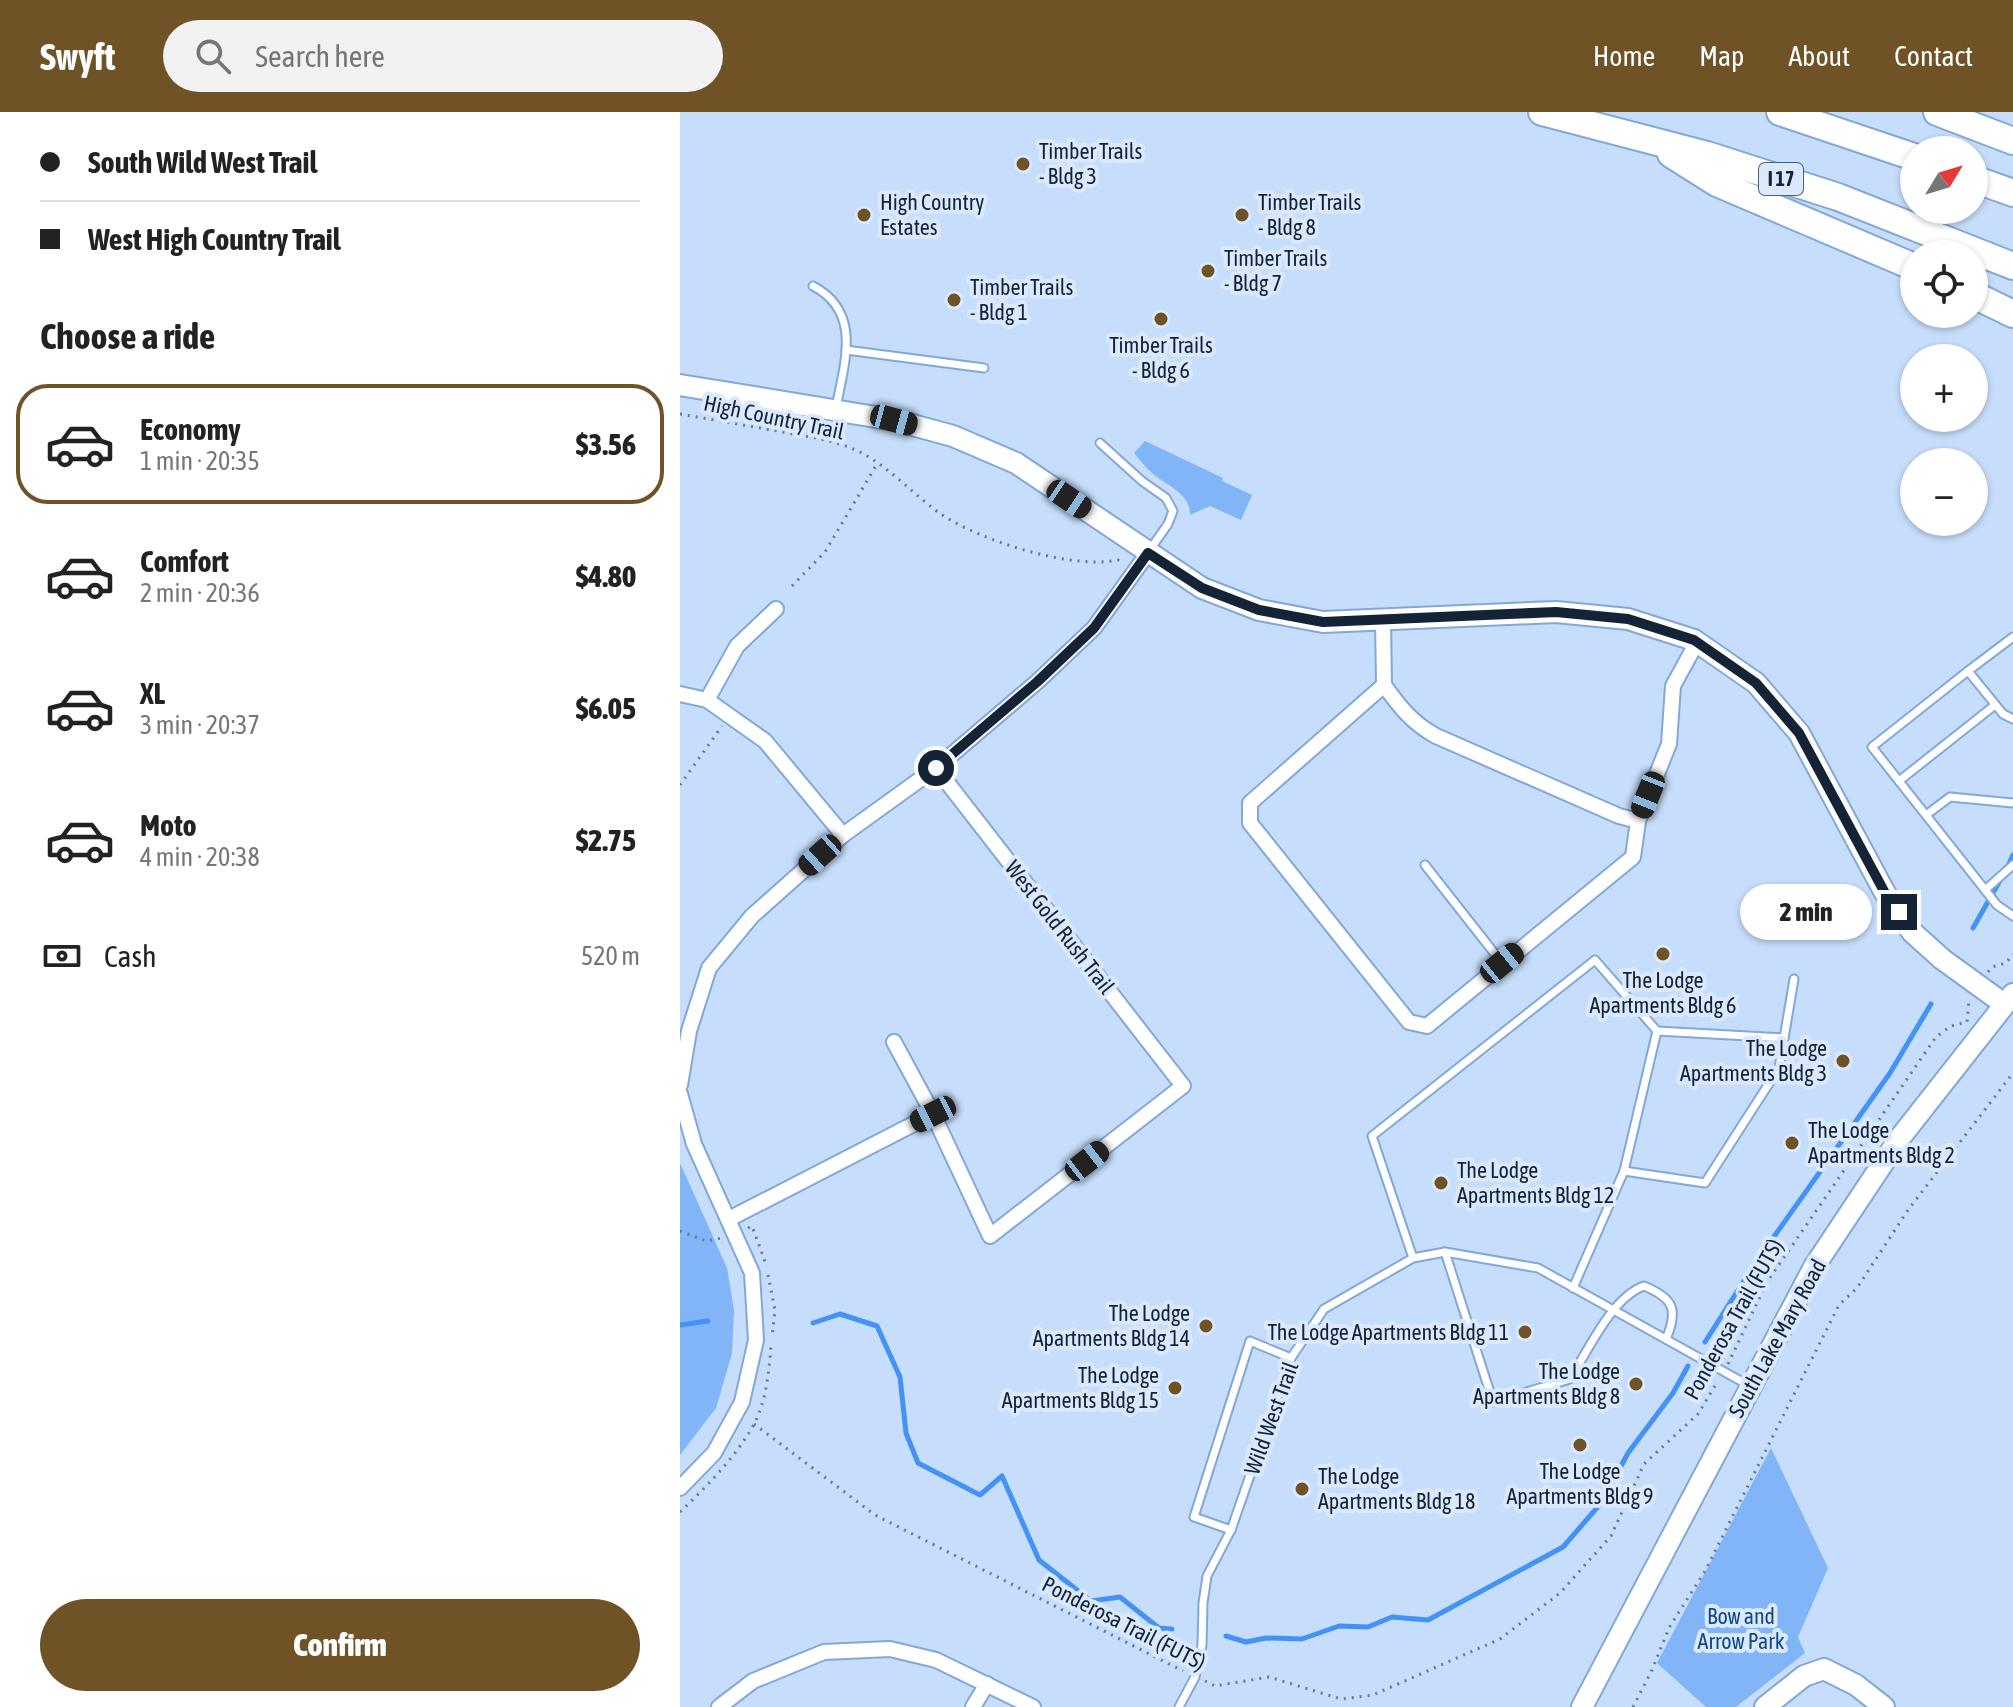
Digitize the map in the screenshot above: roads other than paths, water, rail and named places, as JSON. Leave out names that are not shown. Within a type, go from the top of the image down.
[{"type":"highway","name":"I 17","points":[[1542,112],[1707,155],[1838,197],[2013,266]]},
{"type":"highway","points":[[1780,112],[1900,152]]},
{"type":"highway","points":[[1937,112],[2011,139]]},
{"type":"highway","points":[[1647,140],[1717,183],[1900,261]]},
{"type":"highway","points":[[1988,184],[2013,193]]},
{"type":"highway","points":[[1988,302],[2013,314]]},
{"type":"street","points":[[680,385],[894,420],[953,436],[1016,463],[1202,588],[1259,610],[1323,622],[1556,612],[1628,619],[1697,642],[1756,683],[1799,733],[1885,893],[1912,932],[1979,986],[2008,999]]},
{"type":"street","points":[[680,1085],[689,1031],[709,968],[752,916],[843,835],[936,768],[1037,682],[1094,628],[1148,553]]},
{"type":"street","points":[[707,700],[737,646],[776,609]]},
{"type":"street","points":[[1383,620],[1384,685],[1404,713],[1420,728],[1619,816],[1638,821]]},
{"type":"street","points":[[1384,685],[1250,803],[1250,823],[1409,1022],[1427,1026],[1633,857],[1638,821],[1669,744],[1673,686],[1697,642]]},
{"type":"street","points":[[680,694],[707,700],[765,741],[843,835]]},
{"type":"street","name":"West Gold Rush Trail","points":[[933,1114],[990,1236],[1183,1086],[936,768]]},
{"type":"street","name":"South Lake Mary Road","points":[[1582,1707],[1822,1254],[1899,1139],[2008,999]]},
{"type":"street","points":[[729,1219],[933,1114],[894,1042]]},
{"type":"street","points":[[680,1094],[694,1144],[752,1273],[756,1340],[742,1402],[714,1453],[680,1488]]},
{"type":"street","points":[[719,1707],[753,1681],[824,1652],[890,1649],[936,1660],[1033,1707]]},
{"type":"street","points":[[1765,1707],[1804,1676],[1824,1669],[1856,1685],[1884,1707]]},
{"type":"street","points":[[973,1707],[987,1684]]},
{"type":"lane","points":[[813,286],[826,293],[841,310],[846,328],[846,350],[835,410]]},
{"type":"lane","points":[[846,350],[984,368]]},
{"type":"lane","points":[[1100,443],[1166,498],[1173,511],[1148,553]]},
{"type":"lane","points":[[2013,637],[1872,747],[1997,905],[2013,916]]},
{"type":"lane","points":[[1968,671],[2003,714],[2013,719]]},
{"type":"lane","points":[[1899,781],[1995,705]]},
{"type":"lane","points":[[1926,815],[1950,797],[2013,803]]},
{"type":"lane","points":[[1425,865],[1502,963]]},
{"type":"lane","points":[[1985,890],[2013,865]]},
{"type":"lane","points":[[1413,1258],[1372,1136],[1595,960],[1657,1031],[1784,1038]]},
{"type":"lane","points":[[1624,1171],[1705,1183],[1779,1068],[1794,979]]},
{"type":"lane","points":[[1573,1288],[1624,1171],[1657,1031]]},
{"type":"lane","points":[[1445,1252],[1493,1402],[1570,1379],[1614,1310],[1631,1291],[1644,1286],[1663,1294],[1673,1312],[1666,1339]]},
{"type":"lane","name":"Wild West Trail","points":[[1179,1707],[1195,1677],[1202,1645],[1207,1576],[1231,1530],[1291,1358],[1324,1309],[1413,1258],[1445,1252],[1538,1268],[1750,1386]]},
{"type":"lane","points":[[1231,1530],[1194,1517],[1250,1341],[1291,1358]]},
{"type":"waterway","points":[[2007,868],[2013,855]]},
{"type":"waterway","points":[[1973,928],[2002,877]]},
{"type":"waterway","points":[[1705,1342],[1756,1262],[1890,1073],[1931,1004]]},
{"type":"waterway","points":[[813,1323],[840,1314],[877,1326],[900,1377],[906,1433],[918,1463],[980,1495],[1002,1476],[1039,1560],[1091,1601],[1120,1597],[1159,1628],[1172,1629]]},
{"type":"waterway","points":[[680,1325],[708,1321]]},
{"type":"waterway","points":[[1226,1636],[1246,1642],[1266,1638],[1302,1639],[1339,1626],[1368,1627],[1392,1617],[1428,1620],[1563,1547],[1602,1502],[1628,1453],[1673,1393],[1688,1366]]},
{"type":"place","name":"Timber Trails - Bldg 3","points":[[1023,164]]},
{"type":"place","name":"High Country Estates","points":[[864,215]]},
{"type":"place","name":"Timber Trails - Bldg 8","points":[[1242,215]]},
{"type":"place","name":"Timber Trails - Bldg 7","points":[[1208,271]]},
{"type":"place","name":"Timber Trails - Bldg 1","points":[[954,300]]},
{"type":"place","name":"Timber Trails - Bldg 6","points":[[1161,319]]},
{"type":"place","name":"The Lodge Apartments Bldg 6","points":[[1663,954]]},
{"type":"place","name":"The Lodge Apartments Bldg 3","points":[[1843,1061]]},
{"type":"place","name":"The Lodge Apartments Bldg 2","points":[[1792,1143]]},
{"type":"place","name":"The Lodge Apartments Bldg 12","points":[[1441,1183]]},
{"type":"place","name":"The Lodge Apartments Bldg 14","points":[[1206,1326]]},
{"type":"place","name":"The Lodge Apartments Bldg 11","points":[[1525,1332]]},
{"type":"place","name":"The Lodge Apartments Bldg 8","points":[[1636,1384]]},
{"type":"place","name":"The Lodge Apartments Bldg 15","points":[[1175,1388]]},
{"type":"place","name":"The Lodge Apartments Bldg 9","points":[[1580,1445]]},
{"type":"place","name":"The Lodge Apartments Bldg 18","points":[[1302,1489]]},
{"type":"park label","name":"Bow and Arrow Park","points":[[1741,1628]]}]
